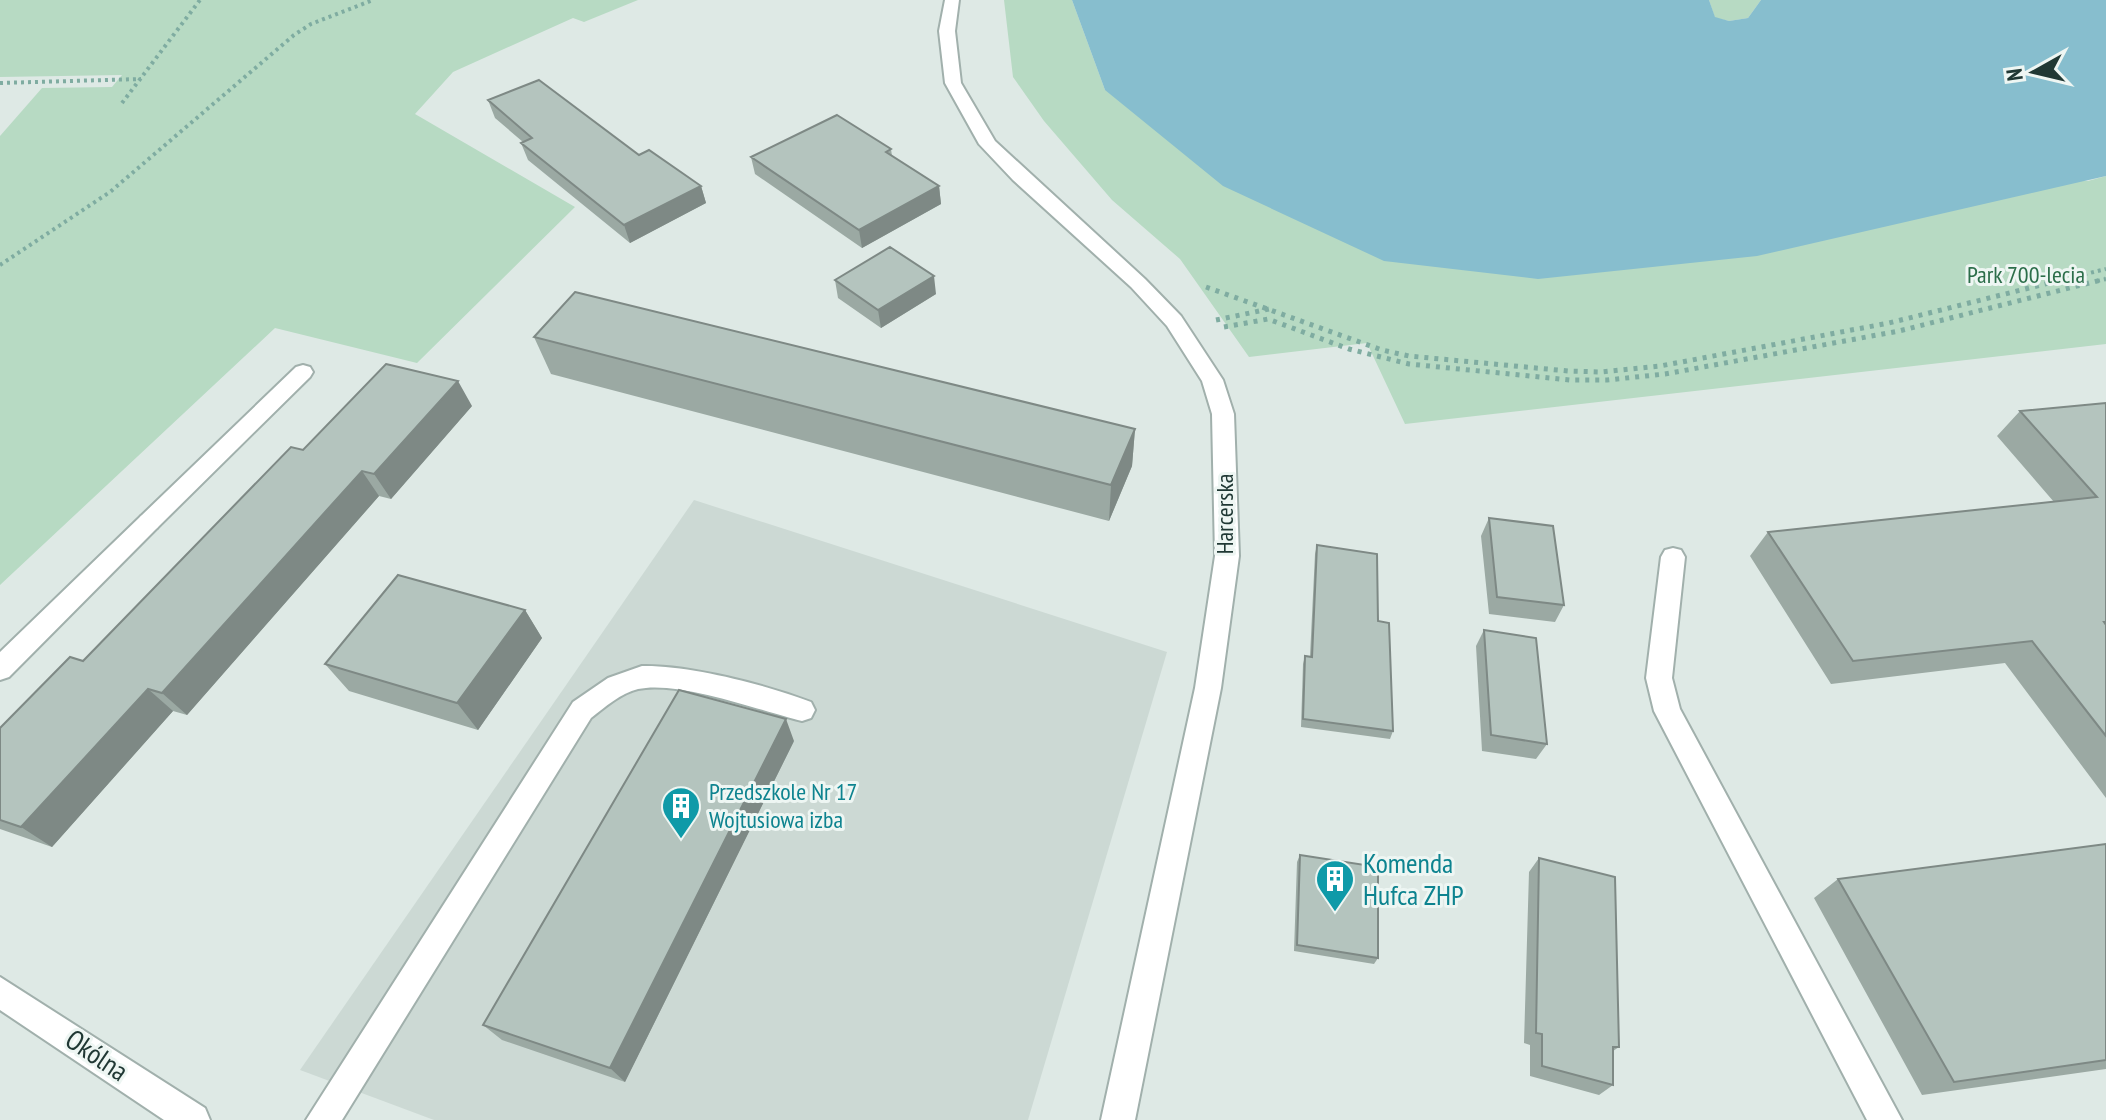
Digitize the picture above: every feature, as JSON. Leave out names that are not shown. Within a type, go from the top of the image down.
[{"type":"street","name":"Harcerska","points":[[952,0],[947,31],[953,83],[988,144],[1019,176],[1138,283],[1174,321],[1212,380],[1223,414],[1227,556],[1208,688],[1118,1120]]},
{"type":"street","points":[[0,669],[303,372]]},
{"type":"street","points":[[1673,557],[1659,678],[1667,711],[1885,1120]]},
{"type":"street","points":[[323,1120],[582,710],[609,689],[643,677],[668,678],[802,710]]},
{"type":"street","name":"Okólna","points":[[0,992],[193,1120]]},
{"type":"path","points":[[122,103],[200,0]]},
{"type":"path","points":[[0,265],[110,192],[294,35],[311,24],[373,0]]},
{"type":"path","points":[[0,83],[141,79]]},
{"type":"path","points":[[1206,287],[1356,342],[1409,356],[1601,372],[1660,366],[1889,323],[2106,269]]},
{"type":"path","points":[[1211,330],[1268,319],[1349,349],[1409,364],[1570,380],[1607,380],[1665,374],[1899,331],[2106,279]]},
{"type":"path","points":[[1206,322],[1270,309]]},
{"type":"shaded area","points":[[694,500],[1167,652],[1028,1120],[434,1120],[300,1070]]},
{"type":"green space","points":[[0,0],[638,0],[584,22],[573,18],[453,72],[415,114],[575,207],[417,363],[275,328],[0,585],[0,136],[42,88],[112,87],[122,75],[0,77]]},
{"type":"green space","name":"Park 700-lecia","points":[[1004,0],[1072,0],[1105,90],[2088,181],[2106,176],[2106,344],[1405,424],[1367,343],[1249,357],[1180,259],[1112,200],[1044,121],[1013,77]]},
{"type":"green space","points":[[1709,0],[1761,0],[1748,18],[1729,21],[1715,18]]},
{"type":"water","points":[[1072,0],[1709,0],[1715,17],[1729,21],[1748,18],[1761,0],[2106,0],[2106,176],[1757,256],[1538,279],[1384,261],[1223,186],[1105,90]]},
{"type":"building","points":[[539,80],[639,155],[649,150],[701,186],[624,225],[521,143],[532,138],[488,100]]},
{"type":"building","points":[[837,115],[891,149],[886,152],[939,186],[859,230],[751,157]]},
{"type":"building","points":[[890,247],[934,276],[878,310],[835,280]]},
{"type":"building","points":[[575,292],[1135,429],[1111,485],[534,337]]},
{"type":"building","points":[[386,364],[458,381],[374,474],[362,471],[162,693],[148,689],[21,827],[0,820],[0,728],[70,657],[83,661],[291,447],[303,450]]},
{"type":"building","points":[[2106,403],[2106,736],[2032,641],[1853,661],[1768,532],[2097,497],[2020,411]]},
{"type":"building","points":[[1489,518],[1553,526],[1564,605],[1497,597]]},
{"type":"building","points":[[1317,545],[1377,554],[1378,621],[1389,623],[1393,731],[1303,719],[1305,656],[1312,657]]},
{"type":"building","points":[[398,575],[525,610],[457,703],[325,664]]},
{"type":"building","points":[[1484,630],[1536,638],[1547,744],[1491,735]]},
{"type":"building","name":"Przedszkole Nr 17 Wojtusiowa izba","points":[[679,690],[786,719],[610,1068],[483,1025]]},
{"type":"building","points":[[2106,844],[2106,1060],[1954,1082],[1838,879]]},
{"type":"building","name":"Komenda Hufca ZHP","points":[[1300,855],[1378,867],[1378,958],[1297,945]]},
{"type":"building","points":[[1539,858],[1615,877],[1619,1047],[1613,1047],[1613,1085],[1542,1066],[1542,1034],[1536,1033]]},
{"type":"place","name":"Przedszkole Nr 17 Wojtusiowa izba","points":[[681,840]]},
{"type":"place","name":"Komenda Hufca ZHP","points":[[1335,913]]}]
